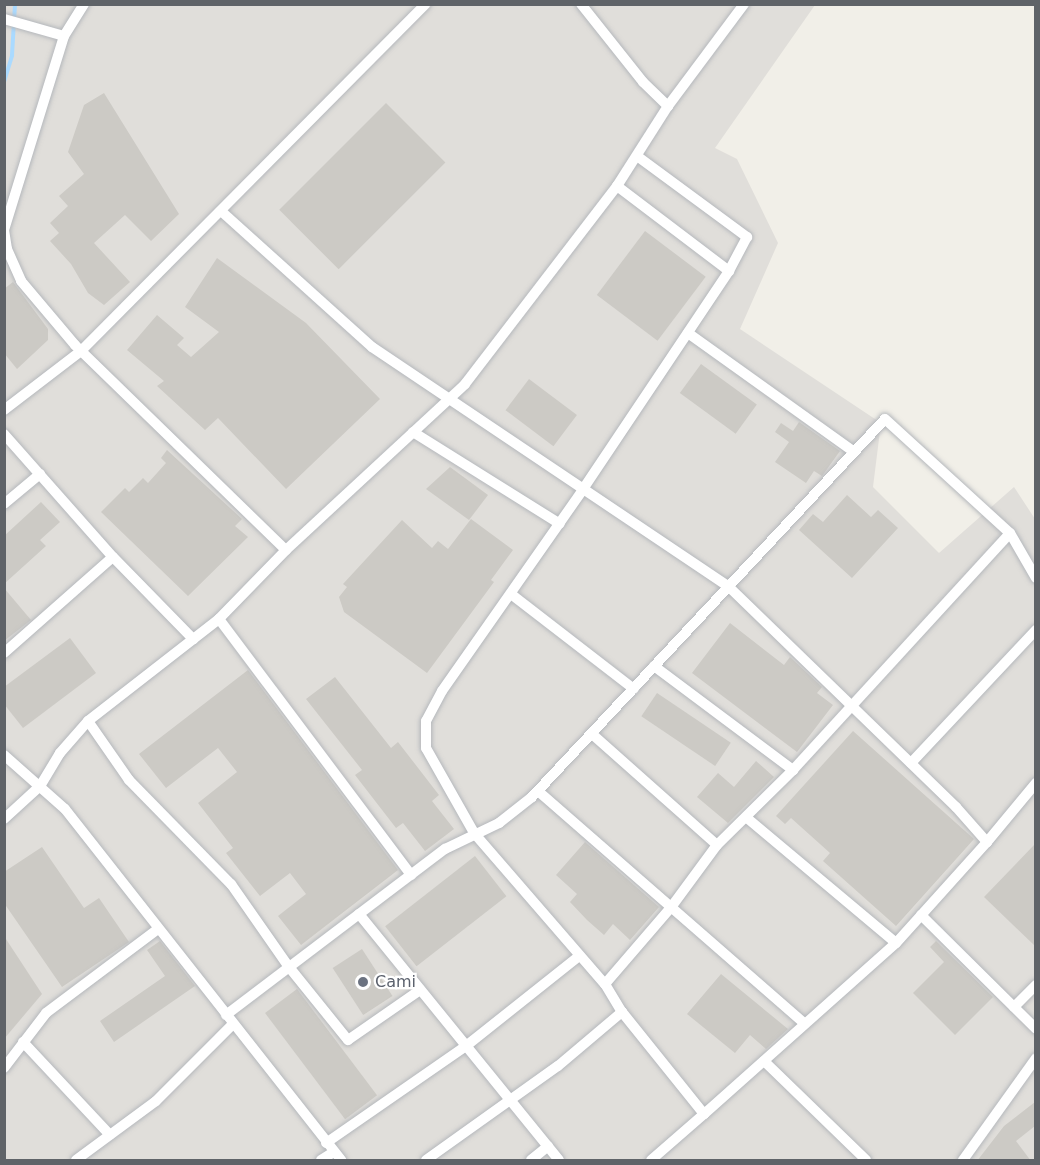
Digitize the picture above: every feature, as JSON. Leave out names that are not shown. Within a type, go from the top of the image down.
[{"type":"street","points":[[84,4],[64,36],[5,236],[21,281],[81,351],[247,507],[286,550]]},
{"type":"street","points":[[4,410],[81,351],[426,4]]},
{"type":"street","points":[[581,4],[643,82],[668,106]]},
{"type":"street","points":[[4,819],[40,786],[60,753],[88,721],[219,619],[286,550],[465,384],[617,186],[668,106],[744,4]]},
{"type":"street","points":[[5,19],[64,36]]},
{"type":"street","points":[[637,156],[747,237],[729,271],[688,333],[426,721],[426,748],[474,832],[605,984],[622,1012],[704,1114]]},
{"type":"street","points":[[617,186],[729,271]]},
{"type":"street","points":[[221,211],[372,347],[582,491],[728,586],[911,764],[987,842]]},
{"type":"street","points":[[688,333],[854,452]]},
{"type":"street","points":[[76,1161],[156,1101],[229,1020],[289,967],[411,875],[474,832],[499,824],[538,791],[885,419],[1010,532],[1035,578]]},
{"type":"street","points":[[413,432],[560,524]]},
{"type":"street","points":[[4,434],[113,557],[193,639]]},
{"type":"street","points":[[4,504],[39,474]]},
{"type":"street","points":[[605,984],[672,906],[717,845],[747,818],[852,707],[1010,532]]},
{"type":"street","points":[[4,653],[113,557]]},
{"type":"street","points":[[510,594],[634,689]]},
{"type":"street","points":[[219,619],[411,875]]},
{"type":"street","points":[[911,764],[1035,630]]},
{"type":"street","points":[[654,666],[793,770]]},
{"type":"street","points":[[88,721],[129,780],[231,884],[289,967],[348,1040],[420,990]]},
{"type":"street","points":[[592,734],[717,845]]},
{"type":"street","points":[[4,755],[65,809],[334,1152]]},
{"type":"street","points":[[651,1161],[896,943],[987,842],[1035,783]]},
{"type":"street","points":[[538,791],[805,1024]]},
{"type":"street","points":[[747,818],[896,943]]},
{"type":"street","points":[[359,914],[512,1100],[559,1161]]},
{"type":"street","points":[[921,915],[1035,1029]]},
{"type":"street","points":[[4,1068],[46,1013],[158,929]]},
{"type":"street","points":[[321,1161],[579,956]]},
{"type":"street","points":[[1014,1007],[1035,985]]},
{"type":"street","points":[[426,1161],[512,1100],[622,1012]]},
{"type":"street","points":[[23,1042],[110,1135]]},
{"type":"street","points":[[963,1161],[1035,1058]]},
{"type":"street","points":[[764,1061],[866,1161]]},
{"type":"street","points":[[531,1161],[549,1146]]},
{"type":"shaded area","points":[[5,5],[815,5],[715,148],[737,159],[778,243],[740,329],[881,423],[873,487],[939,553],[1014,487],[1035,519],[1035,1160],[5,1160]]},
{"type":"building","points":[[104,93],[179,214],[151,241],[125,215],[94,243],[130,282],[104,305],[88,293],[71,264],[50,241],[59,233],[50,223],[68,206],[59,196],[84,174],[68,152],[84,105]]},
{"type":"building","points":[[386,103],[445,162],[339,269],[279,210]]},
{"type":"building","points":[[645,231],[706,277],[658,341],[597,295]]},
{"type":"building","points":[[217,258],[306,323],[380,399],[286,489],[218,418],[205,430],[157,386],[164,381],[127,350],[157,315],[184,338],[177,345],[191,357],[219,332],[185,307]]},
{"type":"building","points":[[13,282],[48,329],[48,340],[17,369],[4,353],[4,289]]},
{"type":"building","points":[[701,364],[757,405],[736,434],[680,393]]},
{"type":"building","points":[[529,379],[577,415],[553,446],[506,410]]},
{"type":"building","points":[[799,422],[840,451],[822,476],[814,471],[806,483],[775,462],[789,442],[775,432],[781,423],[793,431]]},
{"type":"building","points":[[167,450],[242,519],[235,526],[248,537],[188,596],[101,512],[125,488],[129,492],[143,478],[148,483],[166,463],[161,458]]},
{"type":"building","points":[[450,467],[488,495],[469,520],[426,489]]},
{"type":"building","points":[[847,495],[871,517],[878,510],[898,528],[852,578],[799,530],[813,514],[823,522]]},
{"type":"building","points":[[41,502],[60,522],[40,540],[46,546],[4,584],[4,536]]},
{"type":"building","points":[[471,519],[513,550],[491,580],[494,582],[427,673],[344,612],[339,597],[347,587],[343,584],[402,520],[432,548],[438,541],[448,549]]},
{"type":"building","points":[[4,588],[31,620],[4,641]]},
{"type":"building","points":[[730,623],[784,665],[790,657],[822,687],[817,693],[833,705],[797,752],[692,673]]},
{"type":"building","points":[[70,638],[96,673],[23,728],[4,704],[4,687]]},
{"type":"building","points":[[248,670],[398,870],[301,945],[278,916],[306,894],[290,873],[260,896],[226,853],[233,848],[198,803],[237,772],[218,748],[166,788],[139,754]]},
{"type":"building","points":[[335,677],[391,748],[398,742],[439,795],[432,801],[454,829],[425,851],[403,823],[396,828],[355,775],[362,770],[306,699]]},
{"type":"building","points":[[657,693],[731,743],[715,766],[641,716]]},
{"type":"building","points":[[853,731],[974,839],[896,926],[823,861],[830,853],[791,818],[785,824],[776,816]]},
{"type":"building","points":[[756,761],[774,777],[728,823],[697,797],[718,773],[734,787]]},
{"type":"building","points":[[585,842],[659,907],[630,940],[613,924],[604,935],[570,902],[577,894],[556,875]]},
{"type":"building","points":[[1035,844],[1035,946],[984,897]]},
{"type":"building","points":[[42,847],[84,908],[99,898],[129,942],[62,987],[4,903],[4,872]]},
{"type":"building","points":[[475,856],[506,896],[417,966],[385,926]]},
{"type":"building","points":[[4,936],[42,994],[4,1039]]},
{"type":"building","points":[[160,941],[195,986],[114,1042],[100,1021],[165,976],[147,950]]},
{"type":"building","points":[[936,941],[993,997],[955,1035],[913,993],[944,962],[930,947]]},
{"type":"building","name":"Cami","points":[[362,949],[392,996],[363,1015],[333,968]]},
{"type":"building","points":[[721,974],[788,1029],[766,1049],[750,1035],[735,1053],[687,1014]]},
{"type":"building","points":[[297,989],[377,1095],[345,1119],[265,1013]]},
{"type":"building","points":[[1035,1102],[1035,1126],[1016,1141],[1031,1161],[977,1161],[1004,1126]]},
{"type":"waterway","points":[[4,82],[12,55],[15,4]]},
{"type":"place","name":"Cami","points":[[363,982]]}]
